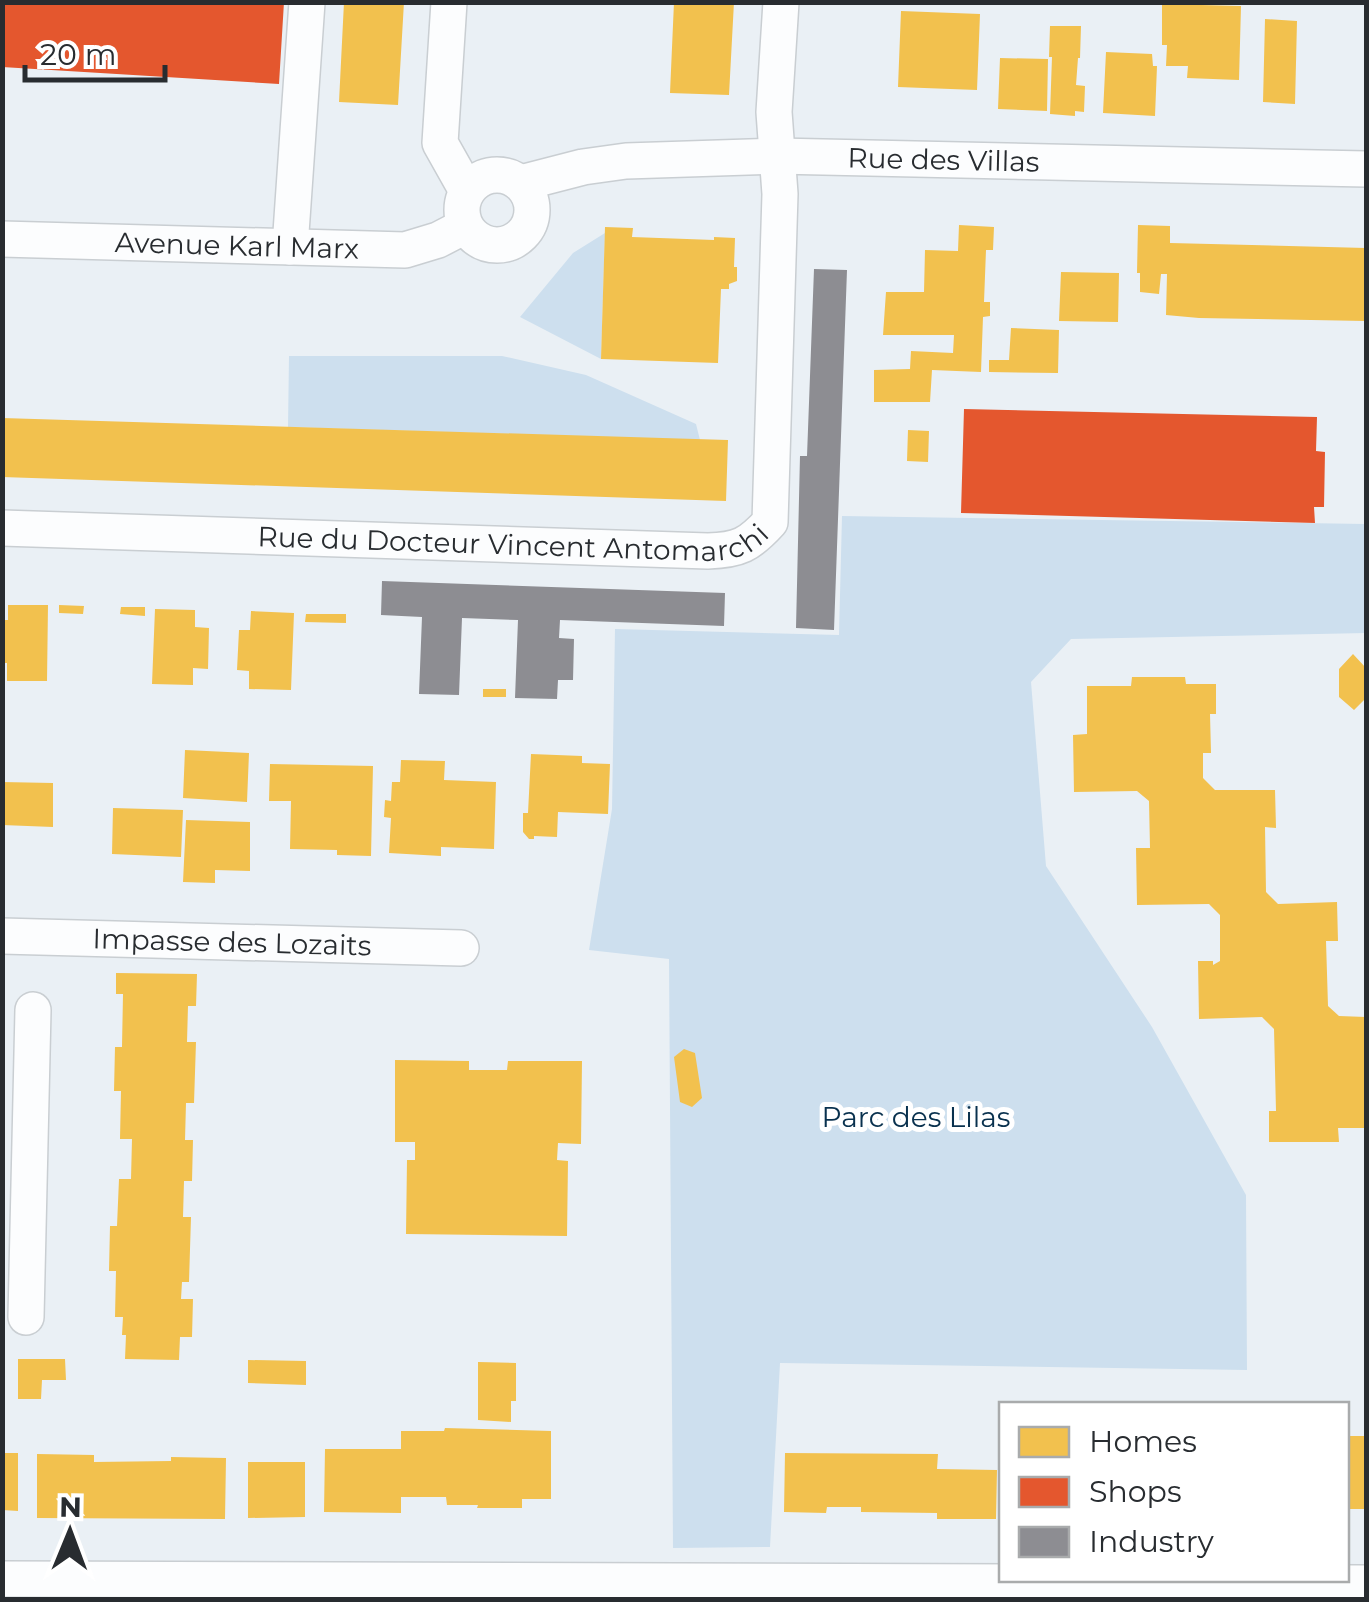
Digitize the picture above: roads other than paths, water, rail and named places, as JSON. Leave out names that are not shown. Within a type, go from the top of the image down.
[{"type":"street","points":[[290,248],[307,2]]},
{"type":"street","points":[[449,2],[440,143],[467,191]]},
{"type":"street","name":"Rue du Docteur Vincent Antomarchi","points":[[2,528],[708,551],[743,547],[770,522],[780,194],[774,112],[780,2]]},
{"type":"street","name":"Rue des Villas","points":[[521,183],[626,161],[777,156],[1366,169]]},
{"type":"street","points":[[498,174],[521,183],[532,202],[533,214],[524,234],[505,245],[483,243],[466,226],[462,215],[467,191],[486,176],[498,174]]},
{"type":"street","name":"Avenue Karl Marx","points":[[2,238],[405,250],[466,226]]},
{"type":"street","name":"Impasse des Lozaits","points":[[2,936],[461,948]]},
{"type":"street","points":[[26,1317],[16,1154],[33,1010]]},
{"type":"street","points":[[2,1579],[224,1589],[1366,1583]]},
{"type":"park label","name":"Parc des Lilas","points":[[916,1117]]}]
